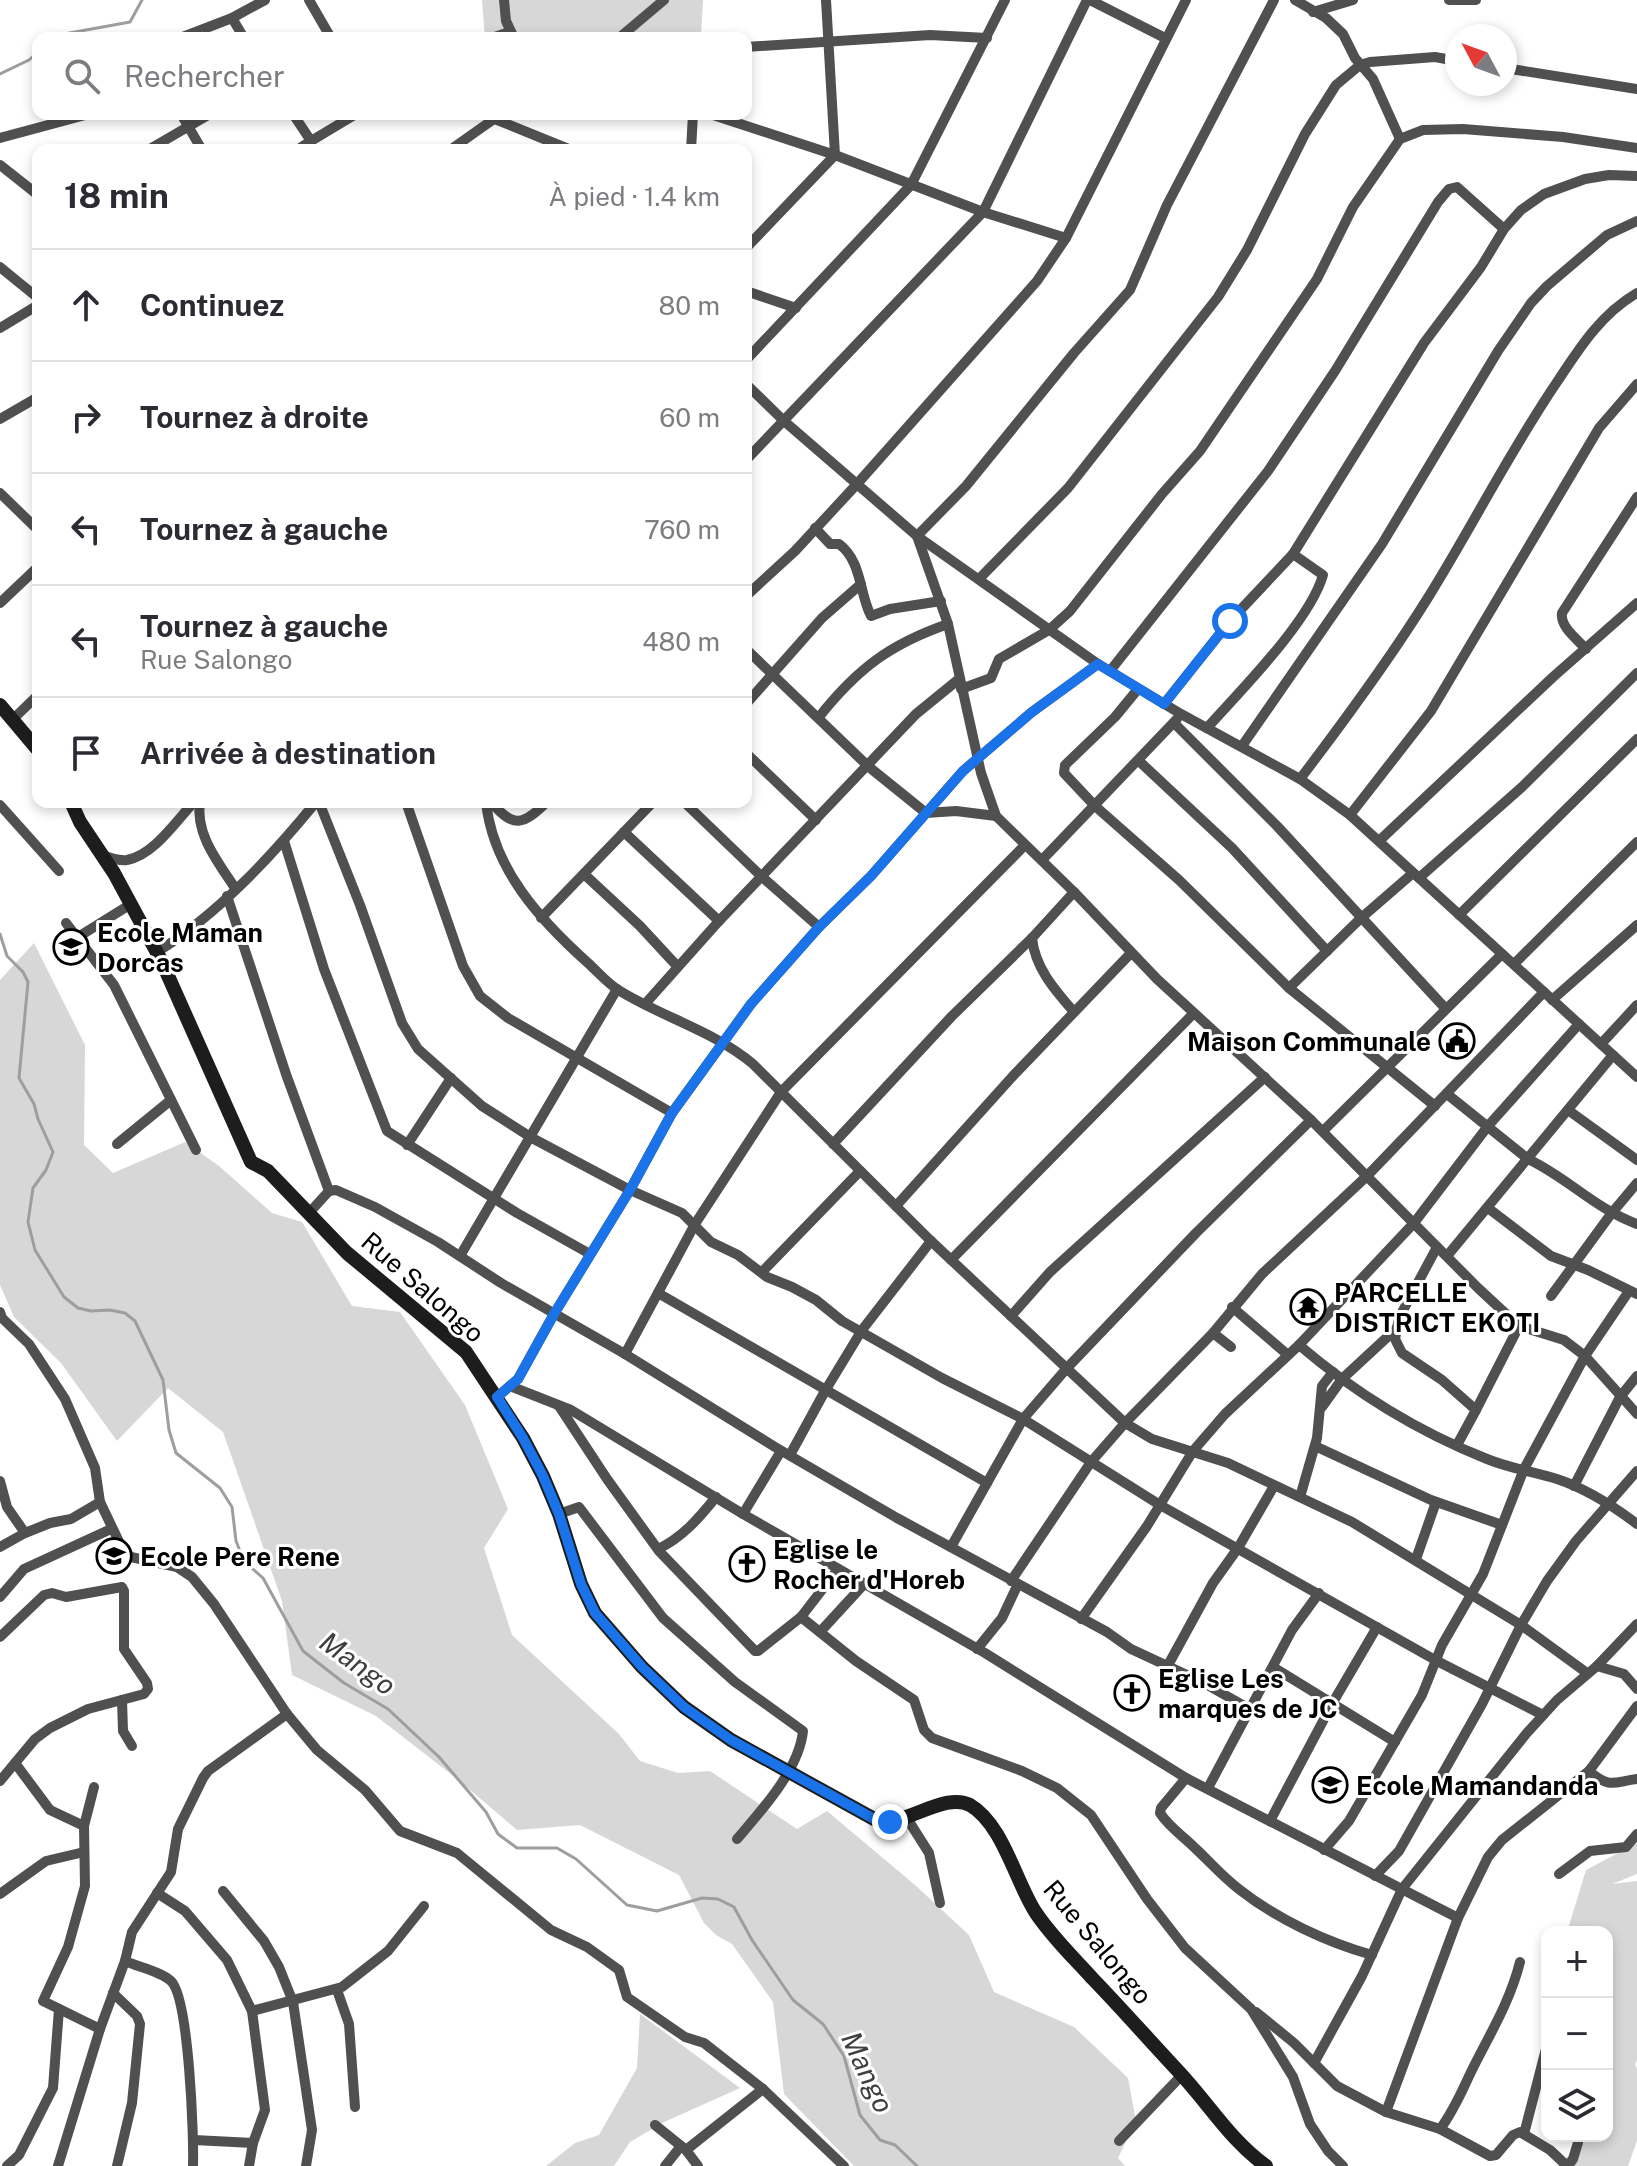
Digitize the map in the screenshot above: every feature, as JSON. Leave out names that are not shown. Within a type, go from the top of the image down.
[{"type":"street","points":[[196,32],[232,18],[265,0]]},
{"type":"street","points":[[309,0],[328,32]]},
{"type":"street","points":[[504,0],[511,32]]},
{"type":"street","points":[[626,32],[664,0]]},
{"type":"street","points":[[752,242],[835,155],[826,0]]},
{"type":"street","points":[[752,354],[911,185],[1005,0]]},
{"type":"street","points":[[752,454],[983,212],[1089,0],[1165,38]]},
{"type":"street","points":[[752,590],[857,484],[1037,281],[1066,238],[1186,0]]},
{"type":"street","points":[[917,536],[966,486],[1074,353],[1130,290],[1167,205],[1274,0]]},
{"type":"street","points":[[1295,0],[1332,23],[1343,34],[1360,65],[1373,79],[1400,139]]},
{"type":"street","points":[[1313,12],[1353,0]]},
{"type":"street","points":[[1449,0],[1476,0]]},
{"type":"street","points":[[232,18],[240,32]]},
{"type":"street","points":[[752,47],[930,35],[987,38]]},
{"type":"street","points":[[979,579],[1068,488],[1203,318],[1247,250],[1284,173],[1336,85],[1360,65],[1385,60],[1445,59]]},
{"type":"street","points":[[1517,70],[1637,89]]},
{"type":"street","points":[[0,138],[67,120]]},
{"type":"street","points":[[184,120],[198,144]]},
{"type":"street","points":[[159,144],[201,120]]},
{"type":"street","points":[[297,120],[311,141]]},
{"type":"street","points":[[306,144],[346,120]]},
{"type":"street","points":[[459,144],[494,120]]},
{"type":"street","points":[[505,120],[558,144]]},
{"type":"street","points":[[691,144],[693,120]]},
{"type":"street","points":[[728,120],[835,155],[983,212],[1066,238]]},
{"type":"street","points":[[645,1004],[761,876],[869,767],[916,714],[960,684],[991,678],[999,659],[1049,630],[1084,595],[1234,404],[1317,279],[1353,207],[1400,139],[1423,130],[1463,129],[1574,138],[1637,148]]},
{"type":"street","points":[[0,165],[32,190]]},
{"type":"street","points":[[1164,704],[1230,621],[1293,554],[1424,343],[1481,267],[1504,229],[1521,210],[1553,190],[1585,179],[1609,175],[1637,176]]},
{"type":"street","points":[[1110,671],[1268,471],[1449,189],[1457,187],[1504,229]]},
{"type":"street","points":[[1242,746],[1382,544],[1498,351],[1531,303],[1607,235],[1637,221]]},
{"type":"street","points":[[0,267],[32,293]]},
{"type":"street","points":[[752,293],[796,308]]},
{"type":"street","points":[[1300,779],[1354,708],[1430,594],[1534,415],[1574,356],[1602,318],[1637,293]]},
{"type":"street","points":[[0,328],[32,309]]},
{"type":"street","points":[[1350,815],[1431,711],[1599,428],[1637,384]]},
{"type":"street","points":[[752,390],[917,536],[1098,664],[1164,704],[1445,1008]]},
{"type":"street","points":[[0,419],[32,400]]},
{"type":"street","points":[[1,496],[32,524]]},
{"type":"street","points":[[1586,649],[1564,625],[1562,613],[1637,497]]},
{"type":"street","points":[[815,528],[830,544],[845,548],[854,563],[871,616],[890,609],[941,601]]},
{"type":"street","points":[[917,536],[948,624],[981,773],[996,816],[1193,1014],[1323,1131],[1519,1326],[1564,1340],[1585,1356],[1637,1414]]},
{"type":"street","points":[[1207,728],[1282,642],[1314,595],[1323,575],[1293,554]]},
{"type":"street","points":[[0,603],[32,573]]},
{"type":"street","points":[[752,697],[822,618],[861,584]]},
{"type":"street","points":[[1379,841],[1637,603]]},
{"type":"street","points":[[819,717],[859,671],[879,656],[948,624]]},
{"type":"street","points":[[752,654],[869,767],[926,813],[956,811],[996,816]]},
{"type":"street","points":[[497,1397],[518,1379],[672,1113],[751,1004],[978,757],[1032,712],[1098,664]]},
{"type":"street","points":[[1289,988],[1360,919],[1522,787],[1637,673]]},
{"type":"street","points":[[1138,689],[1115,717],[1062,768],[1095,806],[1179,880],[1289,988],[1435,1106]]},
{"type":"street","points":[[12,720],[32,701]]},
{"type":"street","points":[[0,705],[32,743]]},
{"type":"street","points":[[1177,719],[1207,728],[1242,746],[1300,779],[1350,815],[1637,1077]]},
{"type":"street","points":[[1042,860],[1177,719]]},
{"type":"street","points":[[1459,915],[1637,739]]},
{"type":"street","points":[[752,759],[816,820]]},
{"type":"street","points":[[1139,761],[1232,848],[1327,951]]},
{"type":"street","points":[[0,805],[59,871]]},
{"type":"street","name":"Rue Salongo","points":[[74,808],[157,952],[247,1156],[255,1166],[268,1171],[347,1253],[458,1342],[523,1438],[559,1514],[581,1584],[595,1613],[642,1667],[695,1716],[788,1772],[882,1822],[957,1802],[968,1804],[995,1831],[1037,1915],[1182,2075],[1225,2129],[1266,2166]]},
{"type":"street","points":[[102,855],[130,859],[149,848],[188,808]]},
{"type":"street","points":[[200,808],[201,831],[235,888]]},
{"type":"street","points":[[157,952],[184,935],[227,896],[284,841],[313,808]]},
{"type":"street","points":[[320,808],[360,905],[402,1023],[418,1049],[482,1106],[532,1138],[630,1190],[682,1213],[711,1242],[816,1300],[842,1321],[942,1378],[1023,1419],[1160,1505],[1437,1661],[1543,1715]]},
{"type":"street","points":[[408,808],[470,982],[480,996],[493,1008],[672,1113]]},
{"type":"street","points":[[488,808],[488,827],[498,852],[541,918],[617,989],[723,1043],[753,1064],[931,1241],[1125,1423],[1152,1439],[1228,1463],[1352,1522],[1521,1625],[1587,1673]]},
{"type":"street","points":[[495,808],[515,822],[524,821],[541,808]]},
{"type":"street","points":[[541,918],[647,808]]},
{"type":"street","points":[[690,808],[819,927]]},
{"type":"street","points":[[175,822],[201,831]]},
{"type":"street","points":[[624,832],[719,921]]},
{"type":"street","points":[[284,841],[324,969],[383,1126],[407,1145],[590,1254]]},
{"type":"street","points":[[1514,964],[1637,842]]},
{"type":"street","points":[[625,1354],[695,1224],[781,1092],[1025,845]]},
{"type":"street","points":[[584,874],[640,926],[677,966]]},
{"type":"street","points":[[833,1144],[952,1016],[1074,892]]},
{"type":"street","points":[[227,896],[287,1077],[329,1191]]},
{"type":"street","points":[[78,937],[131,904]]},
{"type":"street","points":[[66,923],[114,985],[196,1150]]},
{"type":"street","points":[[977,1649],[1002,1618],[1014,1582],[1091,1462],[1125,1423],[1213,1333],[1262,1274],[1367,1176],[1447,1094],[1548,996],[1637,925]]},
{"type":"street","points":[[1032,938],[1033,949],[1044,972],[1074,1012]]},
{"type":"street","points":[[896,1206],[954,1140],[1131,953]]},
{"type":"street","points":[[1323,1131],[1502,954]]},
{"type":"street","points":[[460,1256],[496,1200],[617,989]]},
{"type":"street","points":[[1601,1044],[1637,1005]]},
{"type":"street","points":[[951,1260],[1193,1014]]},
{"type":"street","points":[[1081,1619],[1113,1578],[1193,1451],[1225,1414],[1299,1345],[1414,1223],[1488,1126],[1579,1024]]},
{"type":"street","points":[[1447,1256],[1613,1055]]},
{"type":"street","points":[[1011,1316],[1050,1272],[1265,1077]]},
{"type":"street","points":[[407,1145],[451,1078]]},
{"type":"street","points":[[1447,1094],[1528,1159],[1611,1214],[1637,1224]]},
{"type":"street","points":[[117,1144],[171,1100]]},
{"type":"street","points":[[1568,1110],[1637,1160]]},
{"type":"street","points":[[951,1547],[1023,1419],[1067,1368],[1196,1233],[1311,1120]]},
{"type":"street","points":[[762,1272],[860,1171]]},
{"type":"street","points":[[1551,1296],[1637,1183]]},
{"type":"street","points":[[309,1213],[329,1191],[336,1190],[375,1207],[786,1453],[1131,1649],[1202,1682],[1248,1708]]},
{"type":"street","points":[[1324,1850],[1349,1821],[1422,1695],[1442,1645],[1483,1574],[1524,1469],[1585,1356],[1633,1292],[1551,1256],[1488,1208]]},
{"type":"street","points":[[743,1514],[786,1453],[862,1330],[931,1241]]},
{"type":"street","points":[[1437,1247],[1416,1282],[1396,1329],[1395,1339],[1402,1353],[1442,1380],[1476,1410]]},
{"type":"street","points":[[658,1293],[987,1483]]},
{"type":"street","points":[[1232,1307],[1288,1355]]},
{"type":"street","points":[[1,1316],[48,1368],[65,1399],[95,1468],[100,1502],[126,1555],[177,1567],[192,1577],[214,1604],[287,1714],[317,1750],[365,1790],[395,1828],[461,1855],[551,1930],[587,1947],[619,1970],[627,1997],[685,2037],[704,2043],[763,2089],[844,2166]]},
{"type":"street","points":[[1457,1445],[1519,1326]]},
{"type":"street","points":[[1300,1497],[1315,1446],[1322,1407],[1337,1376],[1396,1329]]},
{"type":"street","points":[[1213,1333],[1231,1347]]},
{"type":"street","points":[[1299,1345],[1337,1376],[1393,1412],[1502,1465],[1574,1486],[1610,1504],[1637,1524]]},
{"type":"street","points":[[1574,1486],[1620,1397],[1637,1376]]},
{"type":"street","points":[[510,1386],[559,1405],[977,1649],[1186,1778],[1458,1918]]},
{"type":"street","points":[[559,1405],[658,1549],[755,1651],[801,1617],[838,1569]]},
{"type":"street","points":[[1315,1446],[1436,1502],[1502,1525]]},
{"type":"street","points":[[1375,1876],[1399,1851],[1547,1581],[1576,1541],[1637,1471]]},
{"type":"street","points":[[0,1481],[7,1507],[25,1533]]},
{"type":"street","points":[[1167,1667],[1213,1583],[1238,1548],[1274,1486]]},
{"type":"street","points":[[658,1549],[676,1541],[716,1497]]},
{"type":"street","points":[[0,1547],[50,1523],[71,1519],[100,1502]]},
{"type":"street","points":[[1416,1559],[1436,1502]]},
{"type":"street","points":[[559,1514],[579,1507],[666,1621],[735,1682],[803,1731],[788,1772],[769,1802],[737,1839]]},
{"type":"street","points":[[0,1597],[24,1569],[111,1529]]},
{"type":"street","points":[[820,1632],[865,1583]]},
{"type":"street","points":[[0,1637],[44,1595],[52,1593],[66,1597],[122,1587],[124,1649],[148,1689],[144,1694],[88,1709],[50,1728],[35,1739],[0,1781]]},
{"type":"street","points":[[1208,1788],[1292,1630],[1319,1593]]},
{"type":"street","points":[[801,1617],[856,1661],[914,1700],[924,1730],[932,1738],[1022,1771],[1057,1788],[1091,1815],[1147,1899],[1185,1948],[1251,2009],[1294,2043],[1337,2086],[1386,2112],[1440,2129],[1490,2156],[1496,2155],[1516,2133],[1524,2134],[1563,2160],[1567,2166],[1573,2159],[1578,2142]]},
{"type":"street","points":[[1314,2063],[1372,1955],[1402,1889],[1543,1715],[1637,1624]]},
{"type":"street","points":[[1270,1821],[1377,1627]]},
{"type":"street","points":[[1597,1666],[1624,1674],[1637,1689]]},
{"type":"street","points":[[1273,1667],[1395,1742]]},
{"type":"street","points":[[122,1700],[123,1731],[132,1746]]},
{"type":"street","points":[[1386,2112],[1458,1918],[1488,1857],[1502,1840],[1589,1771],[1637,1706]]},
{"type":"street","points":[[58,2166],[132,1932],[172,1870],[179,1825],[205,1774],[287,1714]]},
{"type":"street","points":[[15,1763],[50,1810],[84,1826]]},
{"type":"street","points":[[1589,1771],[1612,1785],[1637,1779]]},
{"type":"street","points":[[1186,1778],[1161,1808],[1160,1813],[1171,1826],[1252,1899],[1289,1920],[1372,1955]]},
{"type":"street","points":[[94,1787],[84,1826],[85,1886],[70,1943],[43,1998],[45,2003],[100,2029]]},
{"type":"street","points":[[905,1815],[929,1853],[940,1903]]},
{"type":"street","points":[[1559,1874],[1590,1851],[1626,1847],[1637,1834]]},
{"type":"street","points":[[0,1894],[46,1861],[84,1852]]},
{"type":"street","points":[[223,1891],[272,1954],[293,2002],[312,2130],[306,2166]]},
{"type":"street","points":[[157,1893],[185,1911],[227,1960],[252,2011],[265,2108],[249,2166]]},
{"type":"street","points":[[252,2011],[337,1990],[392,1947],[424,1906]]},
{"type":"street","points":[[125,1961],[167,1978],[176,1989],[184,2020],[194,2140],[193,2166]]},
{"type":"street","points":[[1440,2129],[1457,2104],[1494,2028],[1515,1982],[1520,1962]]},
{"type":"street","points":[[337,1990],[349,2020],[355,2107]]},
{"type":"street","points":[[113,1993],[137,2016],[140,2024],[132,2103],[117,2166]]},
{"type":"street","points":[[7,2166],[19,2155],[54,2085],[59,2009]]},
{"type":"street","points":[[1251,2009],[1293,2077],[1310,2124],[1328,2151],[1343,2166]]},
{"type":"street","points":[[1524,2134],[1541,2068]]},
{"type":"street","points":[[1119,2141],[1182,2075]]},
{"type":"street","points":[[665,2166],[683,2148],[763,2089]]},
{"type":"street","points":[[655,2125],[683,2148],[698,2166]]},
{"type":"street","points":[[194,2140],[253,2143]]},
{"type":"shaded area","points":[[482,0],[703,0],[701,32],[485,32]]},
{"type":"shaded area","points":[[34,943],[85,1045],[84,1145],[113,1173],[185,1142],[219,1166],[272,1213],[302,1222],[352,1306],[400,1312],[465,1405],[508,1509],[484,1548],[512,1635],[619,1734],[640,1761],[678,1773],[710,1771],[797,1829],[827,1811],[915,1885],[969,1935],[994,1992],[1074,2027],[1128,2078],[1136,2121],[1118,2158],[1125,2166],[854,2166],[784,2094],[773,2002],[732,1944],[704,1923],[679,1875],[580,1825],[517,1830],[376,1716],[292,1675],[282,1601],[223,1432],[168,1388],[117,1441],[61,1363],[14,1317],[0,1285],[0,980]]},
{"type":"shaded area","points":[[1637,1843],[1637,1874],[1612,1884],[1637,1881],[1637,2141],[1628,2166],[1557,2166],[1585,2142],[1613,2142],[1613,1926],[1569,1926],[1586,1870]]},
{"type":"shaded area","points":[[640,2014],[740,2088],[662,2123],[630,2142],[614,2166],[546,2166],[575,2143],[599,2135],[637,2068]]},
{"type":"waterway","points":[[75,32],[130,22],[142,0]]},
{"type":"waterway","points":[[0,74],[32,57]]},
{"type":"waterway","name":"Mango","points":[[0,934],[7,956],[28,982],[19,1078],[34,1104],[53,1152],[46,1170],[33,1188],[28,1222],[35,1250],[64,1297],[78,1308],[125,1313],[135,1321],[163,1380],[169,1430],[176,1453],[220,1488],[232,1507],[236,1541],[244,1561],[263,1578],[303,1651],[344,1683],[388,1709],[439,1757],[486,1812],[498,1834],[517,1848],[557,1848],[576,1859],[627,1905],[657,1911],[702,1898],[718,1899],[734,1907],[752,1940],[793,2000],[823,2024],[844,2056],[860,2115],[880,2140],[895,2145],[917,2166]]},
{"type":"place","name":"Ecole Maman Dorcas","points":[[71,947]]},
{"type":"place","name":"Maison Communale","points":[[1457,1041]]},
{"type":"place","name":"PARCELLE DISTRICT EKOTI","points":[[1308,1307]]},
{"type":"place","name":"Ecole Pere Rene","points":[[114,1556]]},
{"type":"place","name":"Eglise le Rocher d'Horeb","points":[[747,1564]]},
{"type":"place","name":"Eglise Les marques de JC","points":[[1132,1693]]},
{"type":"place","name":"Ecole Mamandanda","points":[[1330,1785]]},
{"type":"route","points":[[890,1822],[876,1820],[731,1740],[684,1707],[642,1667],[595,1613],[581,1584],[559,1514],[543,1476],[497,1397],[518,1379],[672,1113],[751,1004],[819,927],[871,876],[963,771],[1032,712],[1098,664],[1164,704],[1230,621]]}]
